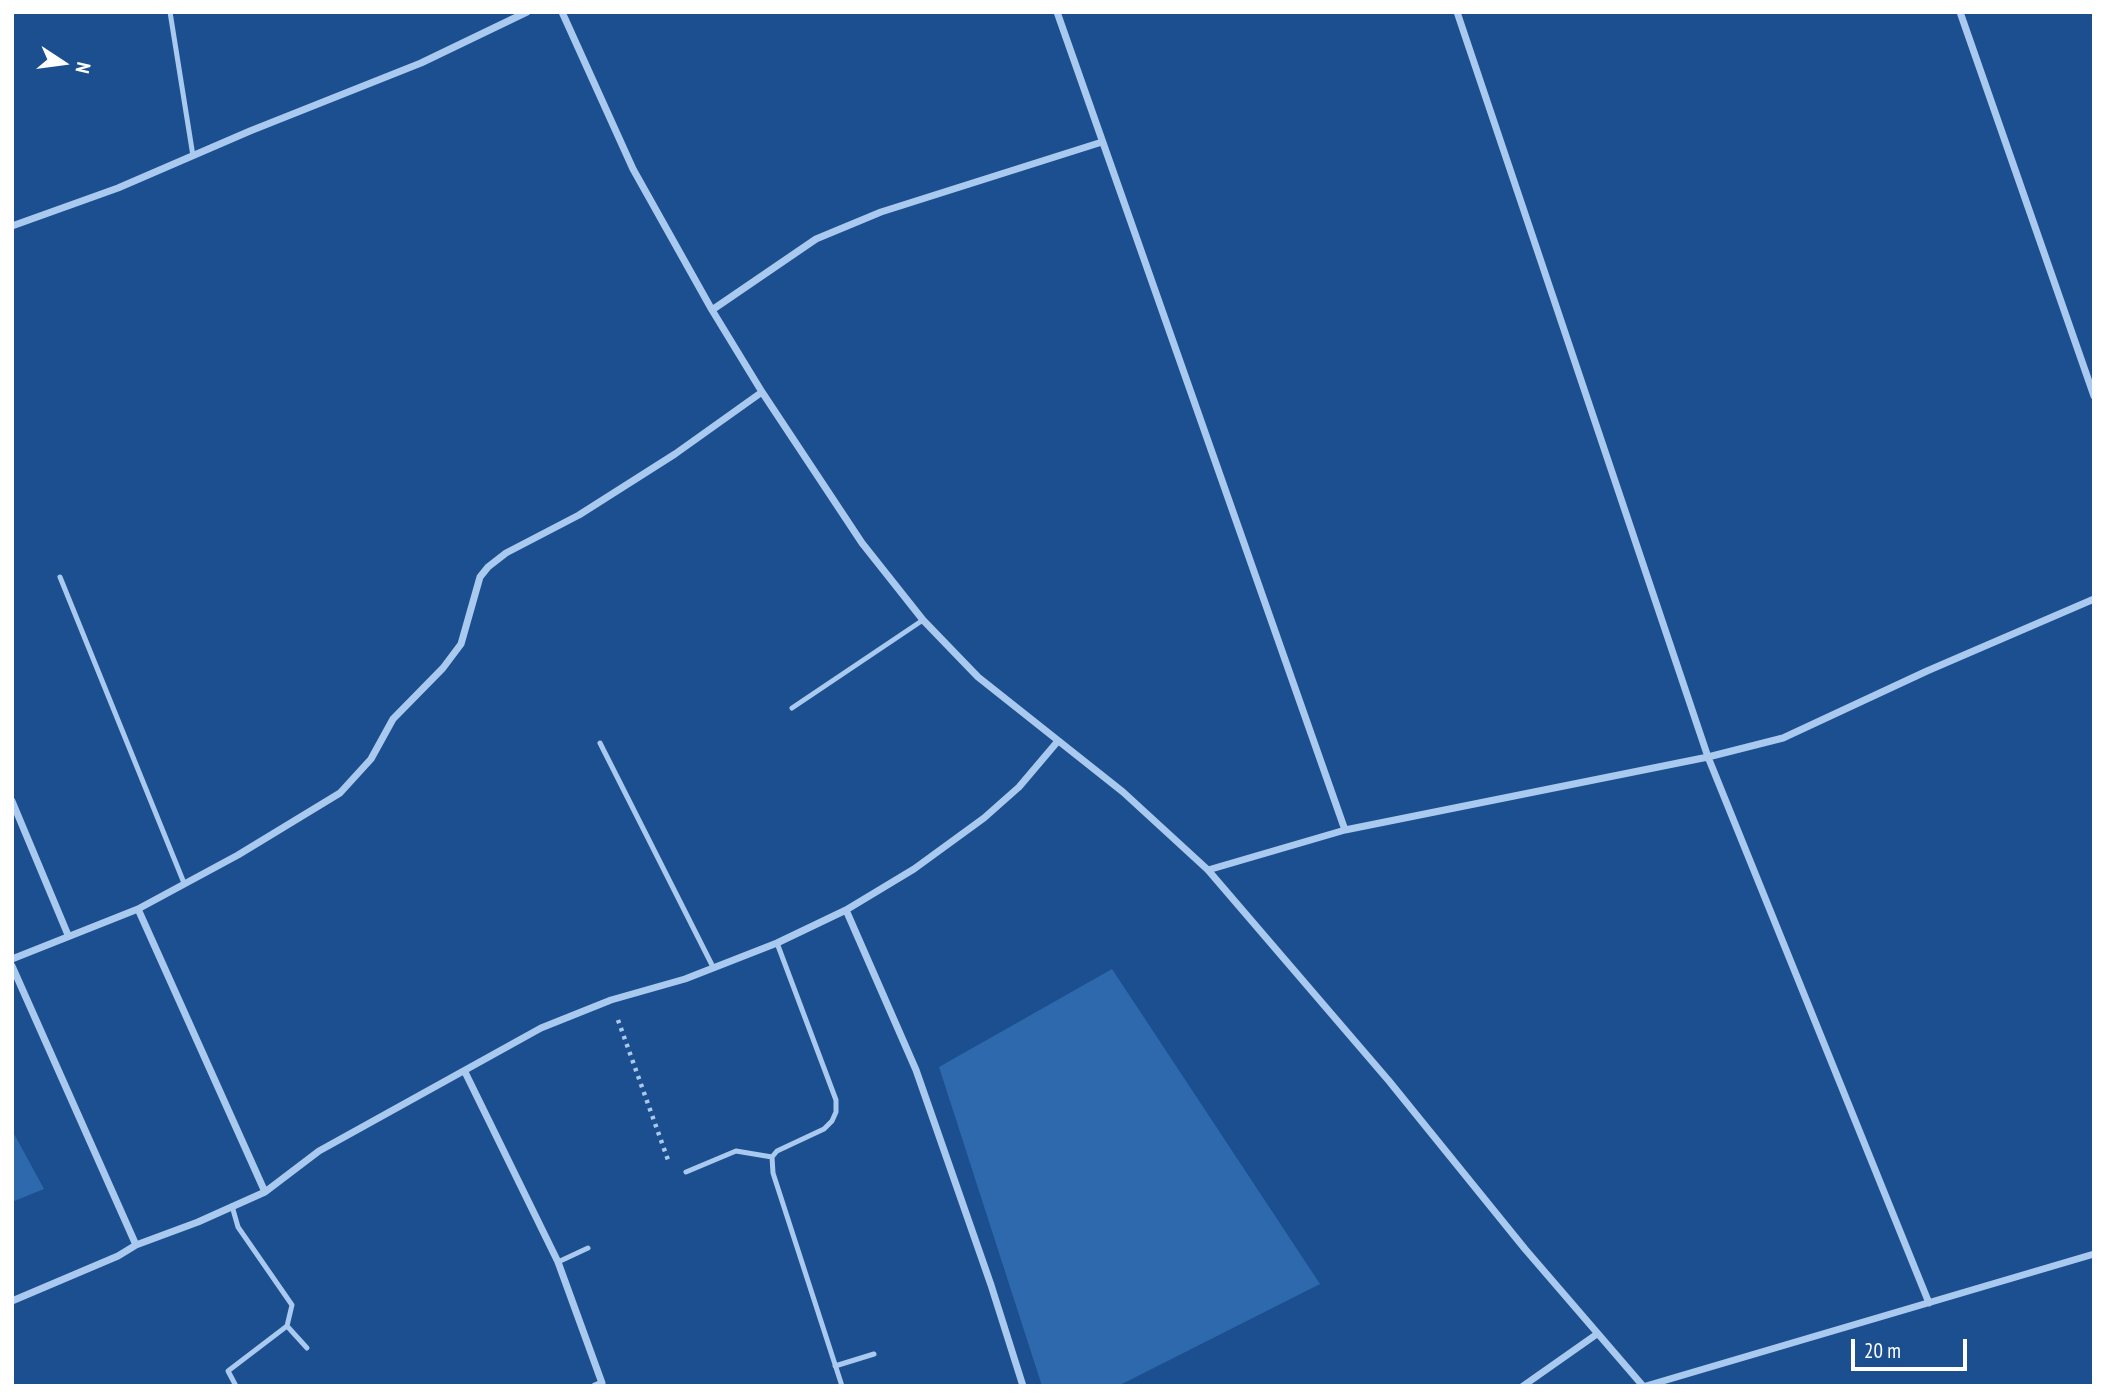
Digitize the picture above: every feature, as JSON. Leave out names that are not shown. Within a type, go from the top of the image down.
[{"type":"street","points":[[12,226],[118,188],[421,63],[527,12]]},
{"type":"street","points":[[562,12],[633,169],[712,310],[762,392],[862,543],[923,620],[978,677],[1123,792],[1208,870],[1389,1082],[1597,1334],[1644,1386],[2094,1254]]},
{"type":"street","points":[[1057,12],[1345,830]]},
{"type":"street","points":[[1457,12],[1708,757],[1929,1303]]},
{"type":"street","points":[[1960,12],[2094,397]]},
{"type":"street","points":[[712,310],[816,239],[881,212],[1102,142]]},
{"type":"street","points":[[12,959],[138,909],[290,825],[352,782],[371,759],[393,719],[443,668],[461,644],[480,577],[488,567],[506,553],[579,515],[675,454],[762,392]]},
{"type":"street","points":[[1208,870],[1345,830],[1708,757],[1783,738],[1927,671],[2094,599]]},
{"type":"street","points":[[12,1301],[118,1256],[136,1245],[198,1222],[265,1192],[319,1151],[466,1072],[541,1028],[611,1000],[685,979],[777,943],[846,910],[914,869],[984,818],[1019,787],[1058,741]]},
{"type":"street","points":[[12,801],[68,935]]},
{"type":"street","points":[[138,909],[265,1192]]},
{"type":"street","points":[[846,910],[915,1070],[991,1285],[1023,1386]]},
{"type":"street","points":[[12,966],[136,1245]]},
{"type":"street","points":[[466,1072],[558,1262],[600,1385]]},
{"type":"street","points":[[1523,1386],[1597,1334]]},
{"type":"lane","points":[[170,12],[192,156]]},
{"type":"lane","points":[[60,577],[184,883]]},
{"type":"lane","points":[[792,708],[923,620]]},
{"type":"lane","points":[[600,743],[713,967]]},
{"type":"lane","points":[[686,1172],[736,1151],[772,1157],[788,1145],[824,1129],[836,1112],[836,1100],[777,943]]},
{"type":"lane","points":[[772,1157],[772,1173],[842,1386]]},
{"type":"lane","points":[[232,1206],[238,1227],[292,1306],[287,1326],[228,1371],[236,1386]]},
{"type":"lane","points":[[558,1262],[588,1248]]},
{"type":"lane","points":[[287,1326],[307,1348]]},
{"type":"lane","points":[[835,1366],[874,1354]]},
{"type":"path","points":[[611,1000],[665,1156],[672,1165],[686,1172]]},
{"type":"shaded area","points":[[1112,969],[1320,1284],[1118,1386],[1042,1386],[939,1067]]},
{"type":"shaded area","points":[[12,1130],[44,1189],[12,1202]]}]
